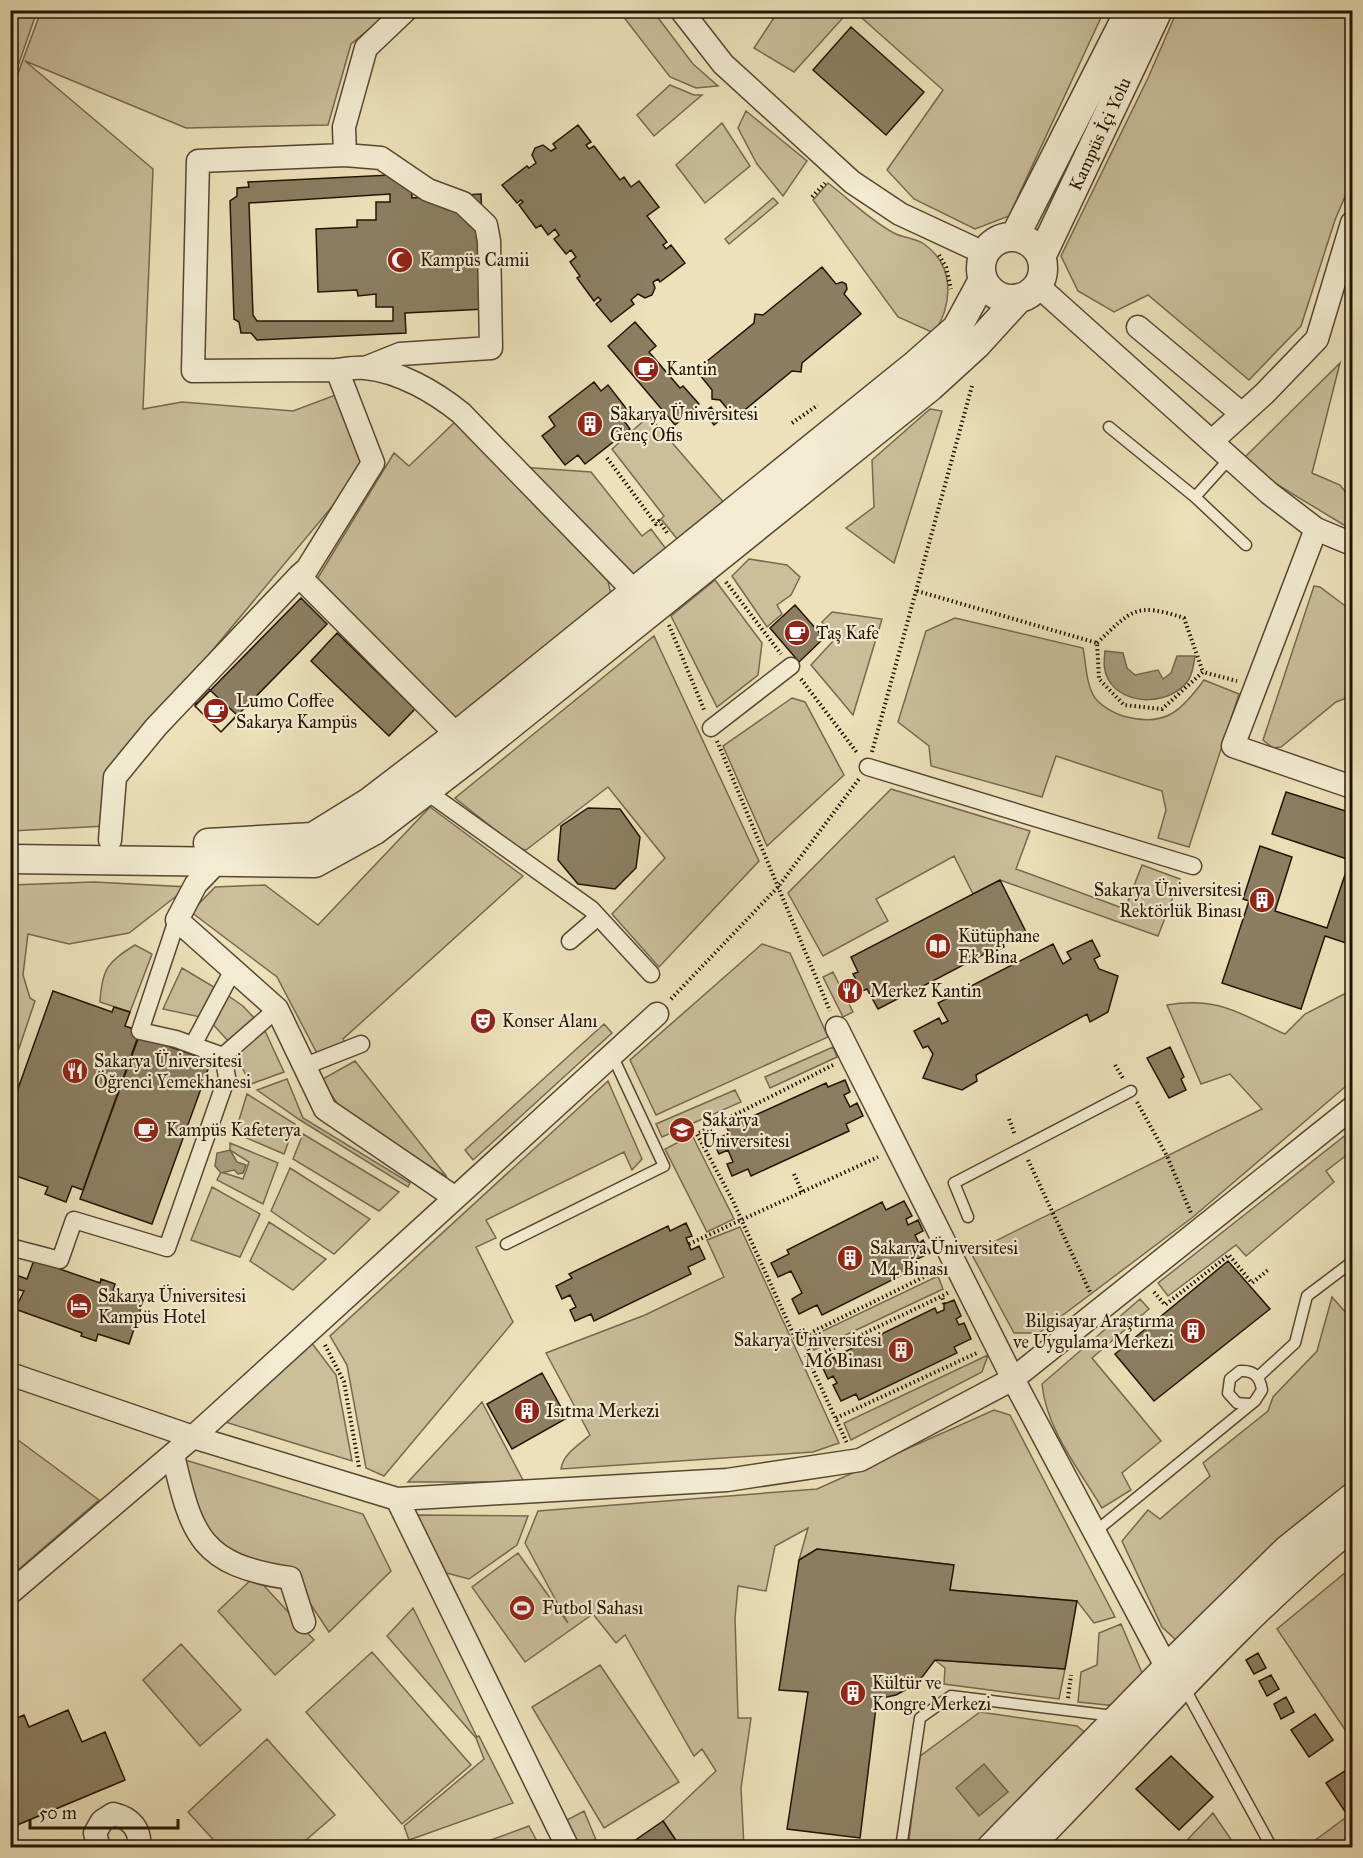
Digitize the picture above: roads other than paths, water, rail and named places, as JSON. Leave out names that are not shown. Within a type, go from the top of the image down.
[{"type":"street","points":[[345,155],[344,127],[366,48],[406,10]]},
{"type":"street","points":[[681,10],[723,64],[852,182],[983,266],[993,293],[1010,299],[1028,292]]},
{"type":"street","name":"Kampüs İçi Yolu","points":[[1015,236],[1130,10]]},
{"type":"street","name":"Kampüs İçi Yolu","points":[[1041,257],[1158,10]]},
{"type":"street","points":[[345,155],[381,158],[428,190],[464,203],[486,225],[489,241],[491,348],[400,354],[365,368],[193,371],[198,161],[345,155]]},
{"type":"street","points":[[1212,441],[1317,339],[1353,223]]},
{"type":"street","points":[[10,839],[110,840],[221,852],[315,864],[375,830],[426,791],[930,387],[975,345],[1042,276],[1041,257],[1031,243],[1015,236],[997,240],[983,266],[957,328],[914,366],[457,735],[368,803],[312,837],[221,852],[10,859]]},
{"type":"street","points":[[1028,292],[1212,441],[1316,529],[1353,544]]},
{"type":"street","points":[[1138,327],[1242,414]]},
{"type":"street","points":[[365,368],[415,384],[452,406],[634,591]]},
{"type":"street","points":[[110,840],[115,777],[156,727],[307,569],[373,463],[337,370]]},
{"type":"street","points":[[1316,529],[1233,746],[1353,787]]},
{"type":"street","points":[[299,576],[457,735]]},
{"type":"street","points":[[711,728],[790,666]]},
{"type":"street","points":[[868,767],[1193,866]]},
{"type":"street","points":[[426,791],[598,917],[651,974]]},
{"type":"street","points":[[221,852],[195,884],[177,920],[140,1031],[193,1045],[223,1056]]},
{"type":"street","points":[[570,941],[598,917]]},
{"type":"street","points":[[177,920],[277,1009],[326,1109],[454,1197]]},
{"type":"street","points":[[193,1045],[233,969]]},
{"type":"street","points":[[223,1056],[277,1009]]},
{"type":"street","points":[[10,1593],[173,1455],[657,1014]]},
{"type":"street","points":[[837,1028],[898,1159],[1013,1379],[1175,1676]]},
{"type":"street","points":[[305,1066],[361,1044]]},
{"type":"street","points":[[10,1247],[60,1260],[74,1220],[167,1248],[227,1077],[223,1056]]},
{"type":"street","points":[[10,1374],[193,1437],[397,1499],[727,1480],[860,1460],[1013,1379],[1353,1108]]},
{"type":"street","points":[[173,1455],[182,1494],[196,1531],[212,1552],[250,1570],[290,1578],[304,1622]]},
{"type":"street","points":[[1027,1848],[1108,1767],[1175,1676],[1287,1550],[1353,1498]]},
{"type":"street","points":[[397,1499],[568,1848]]},
{"type":"street","points":[[991,1848],[1120,1717],[1175,1676],[1302,1566],[1353,1526]]},
{"type":"street","points":[[99,1848],[95,1833],[102,1821],[113,1814],[126,1816],[133,1823],[140,1838],[139,1848]]},
{"type":"lane","points":[[1109,427],[1195,497],[1246,545]]},
{"type":"lane","points":[[1195,497],[1230,458]]},
{"type":"lane","points":[[506,1244],[664,1166],[612,1055]]},
{"type":"lane","points":[[968,1217],[954,1183],[1131,1091]]},
{"type":"lane","points":[[1258,1377],[1294,1343],[1307,1296],[1353,1262]]},
{"type":"lane","points":[[1096,1531],[1260,1396],[1262,1390],[1258,1377],[1247,1371],[1240,1371],[1230,1379],[1228,1392],[1232,1398],[1243,1405],[1249,1404]]},
{"type":"lane","points":[[1175,1676],[1272,1848]]},
{"type":"lane","points":[[900,1848],[920,1718],[951,1696],[1120,1717]]},
{"type":"place","name":"Kampüs Camii","points":[[400,260]]},
{"type":"place","name":"Kantin","points":[[646,369]]},
{"type":"place","name":"Sakarya Üniversitesi Genç Ofis","points":[[590,424]]},
{"type":"place","name":"Taş Kafe","points":[[797,633]]},
{"type":"place","name":"Lumo Coffee Sakarya Kampüs","points":[[216,711]]},
{"type":"place","name":"Sakarya Üniversitesi Rektörlük Binası","points":[[1262,900]]},
{"type":"place","name":"Kütüphane Ek Bina","points":[[938,946]]},
{"type":"place","name":"Merkez Kantin","points":[[850,991]]},
{"type":"place","name":"Konser Alanı","points":[[483,1021]]},
{"type":"place","name":"Sakarya Üniversitesi Öğrenci Yemekhanesi","points":[[75,1071]]},
{"type":"place","name":"Kampüs Kafeterya","points":[[146,1130]]},
{"type":"place","name":"Sakarya Üniversitesi","points":[[682,1130]]},
{"type":"place","name":"Sakarya Üniversitesi M4 Binası","points":[[850,1258]]},
{"type":"place","name":"Sakarya Üniversitesi Kampüs Hotel","points":[[79,1306]]},
{"type":"place","name":"Bilgisayar Araştırma ve Uygulama Merkezi","points":[[1193,1331]]},
{"type":"place","name":"Sakarya Üniversitesi M6 Binası","points":[[901,1350]]},
{"type":"place","name":"Isıtma Merkezi","points":[[527,1411]]},
{"type":"place","name":"Futbol Sahası","points":[[522,1608]]},
{"type":"place","name":"Kültür ve Kongre Merkezi","points":[[853,1693]]}]
